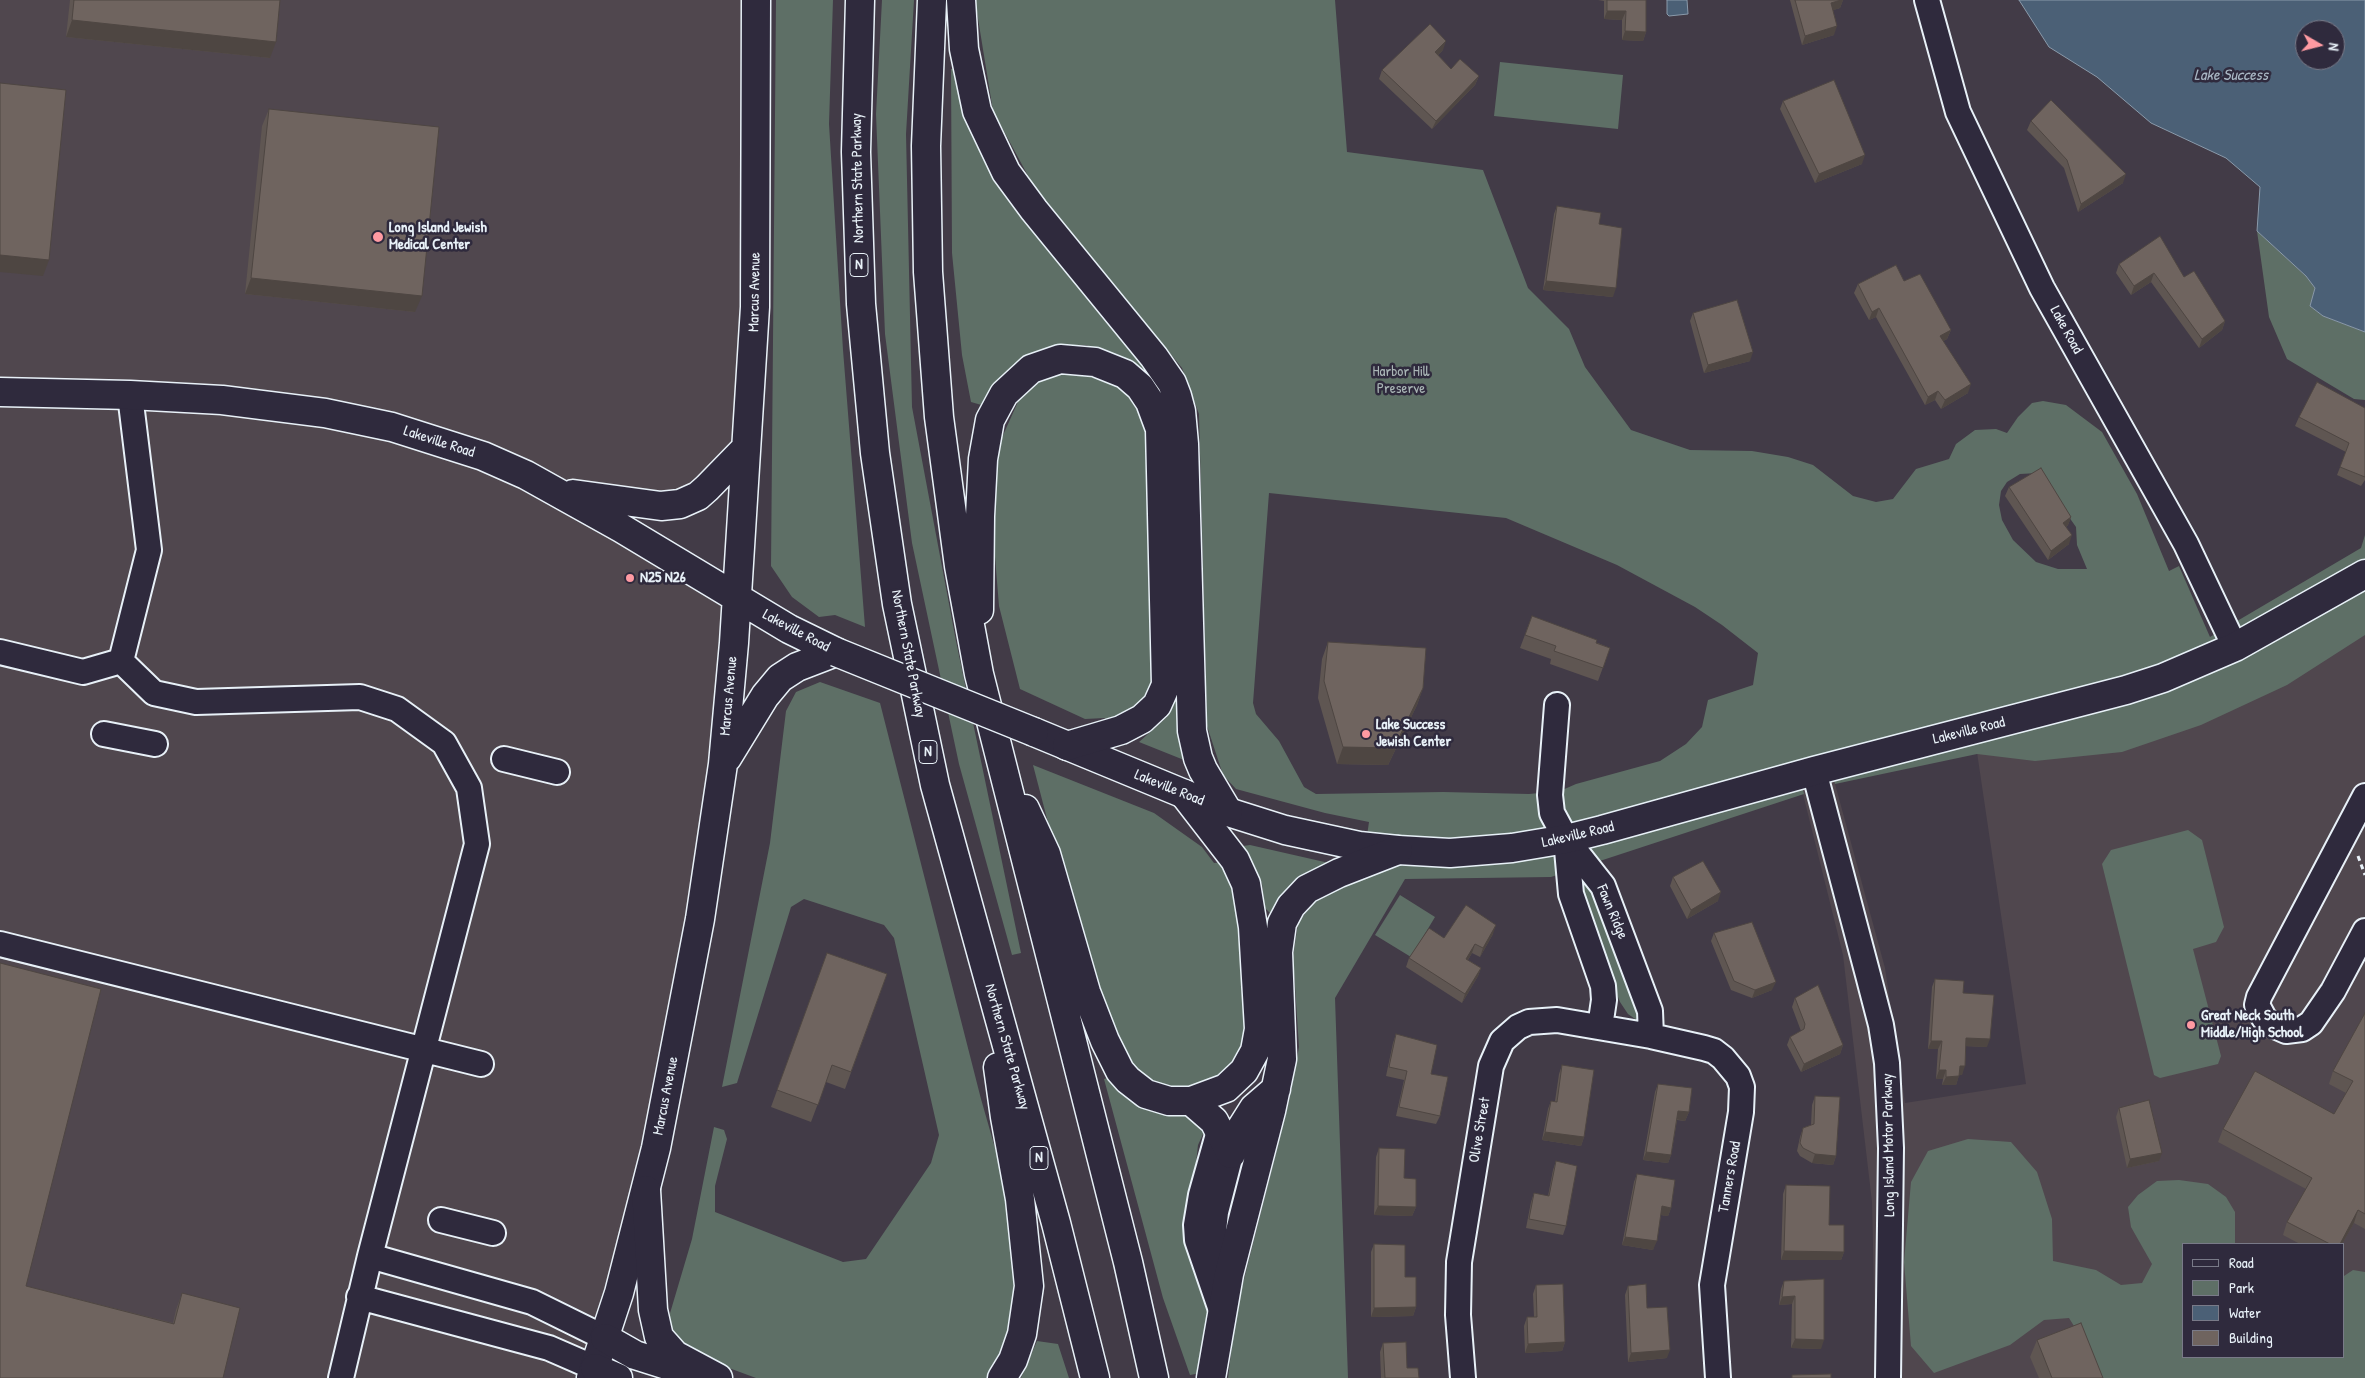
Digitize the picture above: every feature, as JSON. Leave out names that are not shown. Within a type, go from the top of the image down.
[{"type":"main road","name":"Marcus Avenue","points":[[602,1375],[605,1338],[646,1190],[700,918],[723,764],[737,598],[755,307],[756,0]]},
{"type":"main road","name":"Northern State Parkway","points":[[860,0],[856,143],[858,237],[867,379],[881,501],[897,604],[935,785],[1048,1195],[1095,1378]]},
{"type":"main road","points":[[932,0],[926,146],[928,272],[932,334],[948,493],[979,674],[1128,1262],[1154,1378]]},
{"type":"main road","points":[[961,0],[964,48],[977,111],[1006,172],[1034,210],[1154,357],[1172,383],[1182,411],[1192,731],[1194,745],[1203,770],[1228,812]]},
{"type":"main road","points":[[979,674],[980,497],[986,437],[994,412],[1012,385],[1040,365],[1070,359],[1095,362],[1117,369],[1140,387],[1150,402],[1160,429],[1166,685],[1157,705],[1142,720],[1121,730],[1067,746]]},
{"type":"main road","name":"Lakeville Road","points":[[0,392],[130,395],[241,403],[325,413],[392,427],[483,456],[556,492],[621,528],[789,630],[836,652],[1228,812],[1321,838],[1359,846],[1398,850],[1450,853],[1530,846],[1566,839],[1814,771],[2126,690],[2163,678],[2235,647],[2365,574]]},
{"type":"main road","points":[[556,492],[661,506],[680,504],[698,496],[746,448]]},
{"type":"main road","points":[[723,764],[765,696],[780,678],[797,666],[836,652]]},
{"type":"main road","points":[[998,750],[1046,854],[1076,962],[1113,1058],[1128,1080],[1146,1094],[1169,1101],[1191,1101],[1226,1088],[1240,1075],[1253,1056],[1258,1041],[1259,1029],[1253,928],[1246,884],[1235,860],[1184,794]]},
{"type":"main road","points":[[1212,1378],[1222,1310],[1236,1242],[1276,1089],[1282,1044],[1279,941],[1286,914],[1299,897],[1316,884],[1398,850]]},
{"type":"main road","points":[[986,971],[1005,1117],[1020,1199],[1028,1266],[1028,1304],[1022,1334],[1013,1360],[1002,1378]]},
{"type":"main road","points":[[1191,1101],[1208,1114],[1225,1142],[1254,1108],[1276,1089]]},
{"type":"main road","points":[[646,1190],[653,1310],[659,1337],[676,1355],[718,1378]]},
{"type":"main road","points":[[605,1338],[635,1354],[707,1378]]},
{"type":"street","name":"Lake Road","points":[[1926,0],[1958,112],[2042,288],[2186,544],[2235,647]]},
{"type":"street","points":[[121,661],[149,550],[130,395]]},
{"type":"street","points":[[0,652],[83,672],[121,661]]},
{"type":"street","points":[[121,661],[154,693],[196,702],[360,697],[398,709],[444,743],[469,788],[477,844],[370,1256],[341,1378]]},
{"type":"street","points":[[1557,705],[1550,801],[1552,813],[1566,839]]},
{"type":"street","points":[[104,734],[155,744]]},
{"type":"street","points":[[504,759],[557,772]]},
{"type":"street","name":"Long Island Motor Parkway","points":[[1814,771],[1877,1008],[1887,1063],[1891,1148],[1888,1378]]},
{"type":"street","points":[[2365,796],[2259,997],[2257,1005],[2264,1018],[2270,1024],[2286,1031],[2302,1029],[2311,1023],[2333,991],[2365,931]]},
{"type":"street","name":"Fawn Ridge","points":[[1566,839],[1571,894],[1603,986],[1604,1000],[1600,1027]]},
{"type":"street","name":"Fawn Ridge","points":[[1566,839],[1603,886],[1650,1011],[1651,1036]]},
{"type":"street","points":[[0,944],[481,1064]]},
{"type":"street","name":"Olive Street","points":[[1463,1378],[1458,1315],[1459,1262],[1483,1109],[1496,1052],[1509,1034],[1529,1022],[1557,1020],[1651,1036]]},
{"type":"street","name":"Tanners Road","points":[[1651,1036],[1714,1051],[1732,1066],[1742,1087],[1741,1112],[1712,1285],[1718,1378]]},
{"type":"street","points":[[1222,1310],[1214,1231],[1225,1142]]},
{"type":"street","points":[[441,1220],[493,1233]]},
{"type":"street","points":[[370,1256],[532,1302],[605,1338]]},
{"type":"street","points":[[360,1297],[549,1348],[602,1375]]},
{"type":"shaded area","points":[[0,0],[756,0],[746,448],[698,496],[559,492],[737,597],[709,867],[595,1367],[618,1378],[0,1378]]},
{"type":"shaded area","name":"Great Neck South Middle/High School","points":[[2365,575],[2365,1378],[1876,1378],[1872,1202],[1843,955],[1799,778],[1831,769],[1885,968],[1905,1103],[2026,1084],[1974,732]]},
{"type":"green space","points":[[776,0],[833,0],[829,124],[843,350],[865,627],[835,615],[819,617],[792,597],[771,566]]},
{"type":"green space","points":[[882,0],[914,0],[906,134],[912,407],[956,641],[1021,953],[1012,955],[959,764],[912,543],[885,334],[876,114]]},
{"type":"green space","name":"Harbor Hill Preserve","points":[[975,0],[1335,0],[1347,152],[1483,170],[1528,288],[1569,329],[1585,367],[1631,430],[1690,450],[1752,451],[1788,457],[1813,465],[1853,496],[1876,502],[1893,499],[1916,469],[1949,459],[1956,444],[1975,430],[1996,429],[2007,433],[2018,417],[2032,403],[2043,401],[2066,405],[2102,432],[2137,494],[2169,571],[2179,566],[2210,637],[2361,548],[2365,535],[2365,635],[2287,685],[2201,725],[2122,752],[2035,761],[1977,754],[1835,784],[1831,770],[1800,778],[1804,794],[1551,877],[1405,879],[1335,998],[1348,1378],[1228,1378],[1236,1311],[1289,1101],[1299,1047],[1293,957],[1298,923],[1318,896],[1361,877],[1369,822],[1325,813],[1236,789],[1223,775],[1207,726],[1199,414],[1182,368],[1033,185],[993,111]],"holes":[[[2038,473],[2076,527],[2077,545],[2087,569],[2058,569],[2036,562],[2013,540],[2002,520],[1999,505],[2001,491],[2007,482],[2020,474]],[[1269,493],[1506,518],[1617,565],[1695,607],[1722,625],[1758,653],[1753,685],[1708,700],[1702,727],[1686,744],[1660,761],[1576,784],[1560,791],[1529,794],[1443,792],[1316,794],[1304,787],[1279,741],[1256,714],[1253,703]]]},
{"type":"green space","points":[[1500,62],[1623,75],[1618,129],[1494,116]]},
{"type":"green space","points":[[951,69],[957,69],[970,122],[1155,368],[1147,375],[1121,358],[1086,345],[1055,346],[985,406],[971,402],[962,355],[952,253]]},
{"type":"green space","points":[[2257,231],[2306,276],[2315,288],[2310,306],[2323,316],[2365,332],[2365,400],[2354,399],[2287,359],[2269,317]]},
{"type":"green space","points":[[1057,370],[1094,370],[1125,391],[1150,431],[1154,698],[1108,724],[1105,718],[1085,719],[1020,689],[999,606],[992,520],[1000,442],[1025,386]]},
{"type":"green space","points":[[820,682],[880,703],[981,1099],[1013,1211],[1014,1303],[1008,1351],[989,1378],[756,1378],[691,1354],[671,1338],[668,1320],[692,1239],[714,1127],[724,1130],[727,1139],[715,1186],[715,1212],[843,1262],[866,1259],[931,1163],[939,1135],[894,938],[884,925],[804,899],[791,907],[737,1083],[722,1087],[770,843],[786,711],[796,692]]},
{"type":"green space","points":[[1178,694],[1183,694],[1184,760],[1139,742],[1167,717]]},
{"type":"green space","points":[[1033,765],[1154,813],[1202,847],[1214,863],[1227,862],[1243,906],[1250,1032],[1231,1074],[1206,1086],[1177,1089],[1150,1083],[1126,1058],[1080,945]]},
{"type":"green space","points":[[2188,830],[2202,840],[2224,927],[2216,942],[2193,949],[2221,1056],[2218,1064],[2160,1078],[2154,1075],[2102,864],[2111,850]]},
{"type":"green space","points":[[1250,845],[1329,863],[1276,919],[1265,908],[1262,884],[1243,846]]},
{"type":"green space","points":[[1580,873],[1590,880],[1639,1005],[1638,1021],[1628,1014],[1620,1002],[1585,913]]},
{"type":"green space","points":[[1400,895],[1435,917],[1411,957],[1375,935]]},
{"type":"green space","points":[[1115,1076],[1198,1114],[1204,1132],[1198,1145],[1188,1235],[1211,1309],[1201,1373],[1190,1375],[1163,1298],[1104,1079]]},
{"type":"green space","points":[[1968,1139],[2011,1142],[2037,1172],[2052,1219],[2053,1261],[2096,1270],[2121,1285],[2142,1283],[2152,1264],[2131,1227],[2128,1207],[2138,1195],[2157,1181],[2179,1180],[2208,1184],[2226,1197],[2235,1212],[2235,1243],[2182,1243],[2182,1358],[2345,1358],[2345,1275],[2353,1270],[2365,1272],[2365,1378],[2099,1378],[2087,1347],[2069,1318],[2044,1320],[2010,1345],[1934,1373],[1911,1346],[1904,1262],[1911,1182],[1928,1151]]},
{"type":"green space","points":[[1037,1341],[1058,1344],[1069,1378],[1021,1378]]},
{"type":"water","points":[[1667,0],[1687,0],[1688,14],[1669,16],[1667,14]]},
{"type":"water","name":"Lake Success","points":[[2019,0],[2365,0],[2365,332],[2323,316],[2310,306],[2315,288],[2306,276],[2257,231],[2260,187],[2226,158],[2151,123],[2097,77],[2049,47]]},
{"type":"building","points":[[74,0],[280,0],[276,42],[72,20]]},
{"type":"building","points":[[1607,0],[1646,0],[1646,32],[1625,31],[1626,11],[1607,11]]},
{"type":"building","points":[[1795,0],[1841,0],[1831,3],[1837,26],[1805,36]]},
{"type":"building","points":[[1430,24],[1446,41],[1435,52],[1451,69],[1460,59],[1479,76],[1436,121],[1382,70]]},
{"type":"building","points":[[1834,80],[1865,155],[1819,174],[1783,101]]},
{"type":"building","points":[[0,83],[66,90],[49,260],[0,255]]},
{"type":"building","points":[[2051,100],[2126,174],[2081,204],[2067,160],[2031,121]]},
{"type":"building","points":[[269,109],[439,127],[422,296],[251,278]]},
{"type":"building","points":[[1557,206],[1601,213],[1599,224],[1622,228],[1616,288],[1546,281]]},
{"type":"building","points":[[2160,236],[2184,277],[2194,271],[2225,321],[2202,339],[2154,273],[2134,286],[2119,264]]},
{"type":"building","points":[[1896,265],[1904,281],[1920,274],[1951,330],[1940,336],[1971,384],[1945,400],[1938,391],[1928,397],[1879,308],[1872,312],[1858,284]]},
{"type":"building","points":[[1737,300],[1753,352],[1708,365],[1693,313]]},
{"type":"building","points":[[2317,382],[2365,408],[2365,477],[2340,467],[2349,443],[2299,417]]},
{"type":"building","points":[[2041,468],[2071,517],[2063,523],[2072,535],[2051,551],[2009,487]]},
{"type":"building","points":[[1532,616],[1597,640],[1596,643],[1610,648],[1603,668],[1554,651],[1556,646],[1525,635]]},
{"type":"building","name":"Lake Success Jewish Center","points":[[1328,642],[1426,648],[1423,688],[1394,748],[1343,747],[1324,681]]},
{"type":"building","points":[[1703,861],[1721,892],[1691,910],[1673,877]]},
{"type":"building","points":[[1466,905],[1496,925],[1483,948],[1475,944],[1466,959],[1481,968],[1465,994],[1409,958],[1429,928],[1444,938]]},
{"type":"building","points":[[1752,922],[1776,982],[1755,990],[1734,981],[1714,933]]},
{"type":"building","points":[[827,953],[887,974],[851,1072],[832,1065],[818,1105],[777,1090]]},
{"type":"building","points":[[0,963],[101,989],[26,1286],[174,1324],[182,1293],[240,1308],[223,1378],[0,1378]]},
{"type":"building","points":[[1935,979],[1964,981],[1963,993],[1994,995],[1990,1039],[1966,1038],[1965,1066],[1960,1066],[1959,1076],[1946,1077],[1946,1070],[1939,1070],[1942,1041],[1931,1041]]},
{"type":"building","points":[[1818,985],[1843,1045],[1804,1064],[1790,1037],[1804,1029],[1805,1024],[1795,998]]},
{"type":"building","points":[[2365,1013],[2365,1214],[2358,1210],[2341,1243],[2328,1243],[2287,1222],[2312,1178],[2223,1129],[2255,1071],[2334,1114],[2353,1081],[2333,1071]]},
{"type":"building","points":[[1396,1034],[1437,1045],[1431,1074],[1448,1077],[1440,1116],[1399,1107],[1407,1071],[1389,1067]]},
{"type":"building","points":[[1562,1065],[1594,1070],[1584,1137],[1545,1132],[1551,1101],[1557,1102]]},
{"type":"building","points":[[1658,1084],[1692,1088],[1689,1112],[1678,1111],[1671,1155],[1646,1152]]},
{"type":"building","points":[[1815,1096],[1840,1097],[1836,1156],[1815,1154],[1803,1148],[1800,1143],[1803,1128],[1814,1124]]},
{"type":"building","points":[[2149,1100],[2162,1153],[2130,1159],[2119,1108]]},
{"type":"building","points":[[1379,1148],[1405,1149],[1404,1178],[1416,1179],[1416,1207],[1378,1206]]},
{"type":"building","points":[[1556,1161],[1577,1166],[1566,1226],[1529,1219],[1534,1193],[1549,1196]]},
{"type":"building","points":[[1637,1174],[1675,1180],[1671,1208],[1662,1206],[1657,1241],[1625,1237]]},
{"type":"building","points":[[1786,1185],[1830,1186],[1829,1225],[1844,1225],[1844,1252],[1784,1251]]},
{"type":"building","points":[[1374,1244],[1405,1245],[1405,1277],[1416,1277],[1416,1307],[1374,1308]]},
{"type":"building","points":[[1824,1279],[1824,1340],[1795,1339],[1795,1296],[1782,1297],[1784,1281]]},
{"type":"building","points":[[1563,1284],[1565,1342],[1528,1344],[1527,1317],[1537,1317],[1536,1285]]},
{"type":"building","points":[[1646,1284],[1647,1308],[1667,1307],[1670,1350],[1631,1353],[1628,1286]]},
{"type":"building","points":[[2081,1323],[2103,1378],[2052,1378],[2037,1340]]},
{"type":"building","points":[[1406,1342],[1407,1368],[1418,1368],[1419,1378],[1385,1378],[1383,1343]]},
{"type":"building","points":[[1831,1374],[1831,1378],[1792,1378],[1792,1375]]},
{"type":"place","name":"Long Island Jewish Medical Center","points":[[378,237]]},
{"type":"place","name":"N25 N26","points":[[630,578]]},
{"type":"place","name":"Lake Success Jewish Center","points":[[1366,734]]},
{"type":"place","name":"Great Neck South Middle/High School","points":[[2191,1025]]}]
